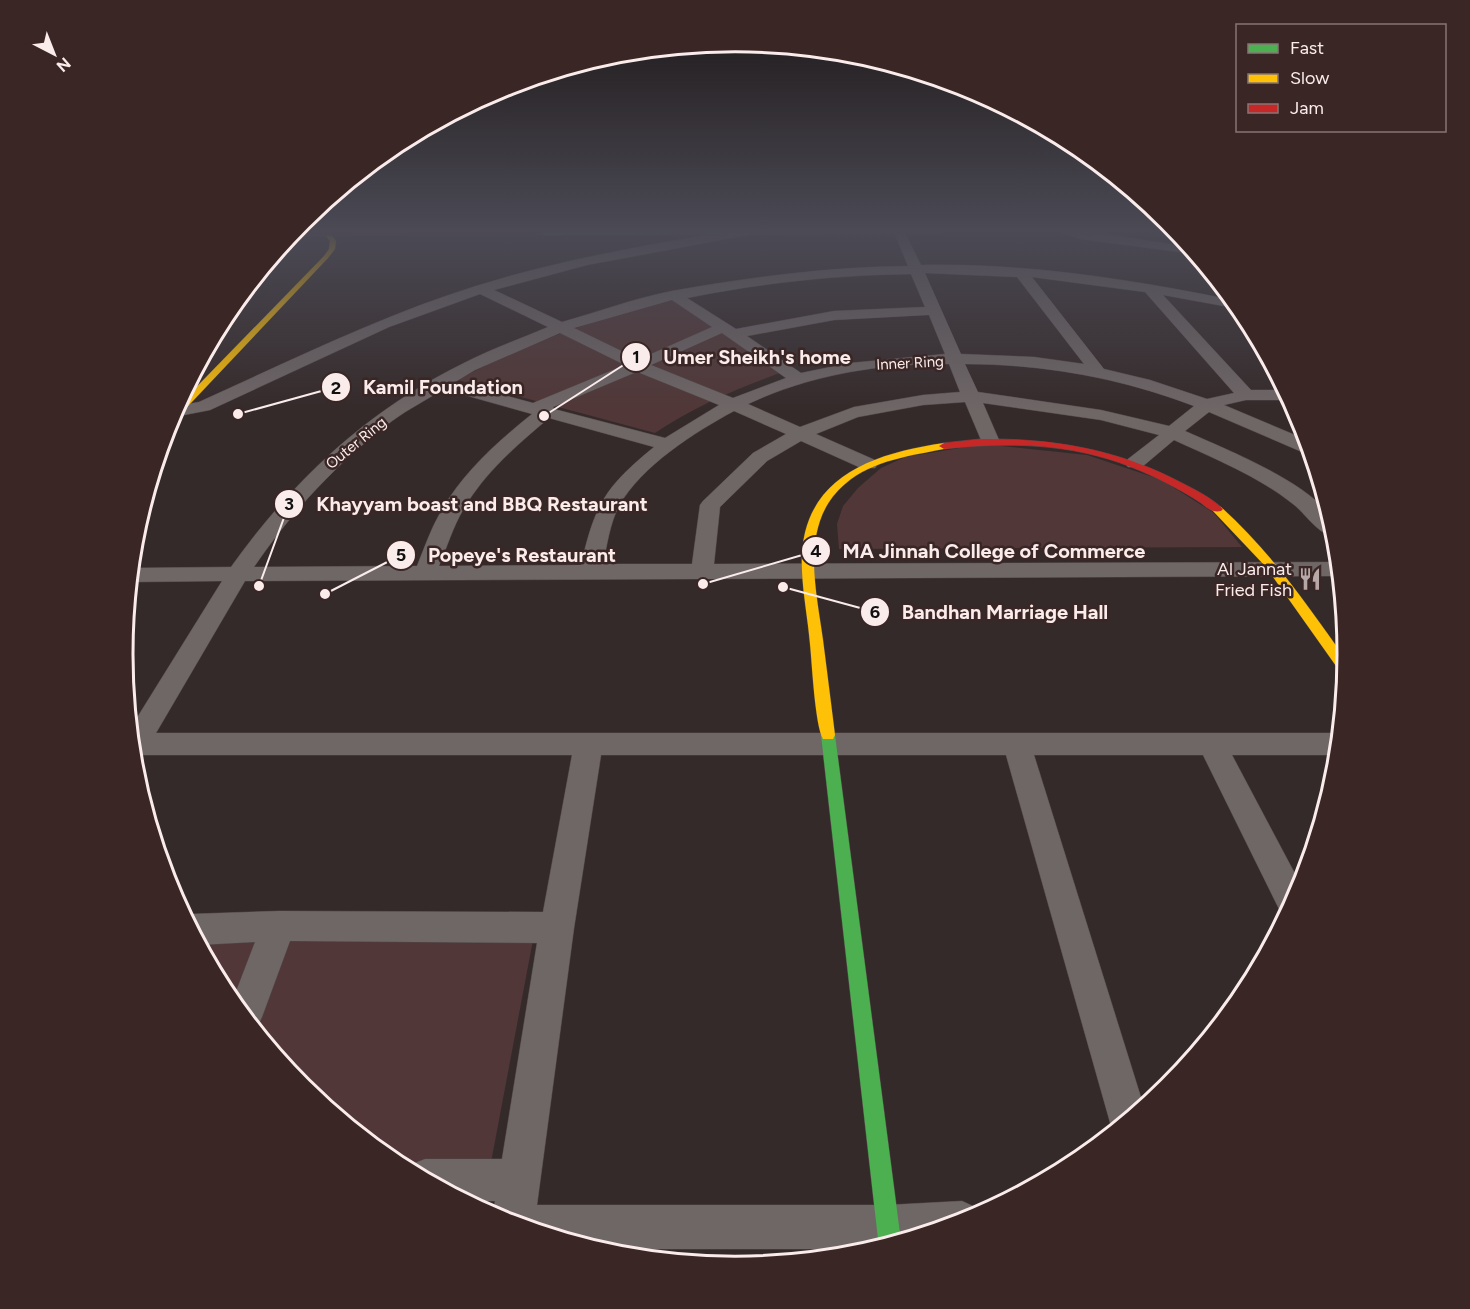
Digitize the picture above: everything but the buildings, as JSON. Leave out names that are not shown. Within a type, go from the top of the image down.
[{"type":"main road","points":[[190,399],[294,290]]},
{"type":"main road","points":[[888,1236],[808,570],[815,516],[825,499],[868,464],[936,446],[990,440],[1057,445],[1135,463],[1192,492],[1237,526],[1269,560],[1337,657]]},
{"type":"street","points":[[184,413],[204,406],[384,324],[479,290]]},
{"type":"street","points":[[484,290],[562,327],[629,365]]},
{"type":"street","name":"Outer Ring","points":[[139,737],[239,573],[281,515],[350,443],[439,383],[489,357],[601,313],[702,290]]},
{"type":"street","points":[[925,290],[990,440]]},
{"type":"street","points":[[1034,290],[1098,372]]},
{"type":"street","points":[[1151,290],[1246,395]]},
{"type":"street","name":"Outer Ring","points":[[1156,290],[1223,303]]},
{"type":"street","points":[[673,295],[729,330],[799,380]]},
{"type":"street","points":[[425,573],[452,509],[478,474],[503,446],[541,410],[629,365],[647,365],[729,330],[883,311],[934,312]]},
{"type":"street","name":"Inner Ring","points":[[590,572],[608,507],[633,477],[668,445],[709,417],[733,404],[799,380],[855,366],[918,360],[955,360],[1021,362],[1098,372],[1208,404],[1298,443]]},
{"type":"street","points":[[647,365],[868,464]]},
{"type":"street","points":[[439,383],[668,445]]},
{"type":"street","points":[[1135,463],[1208,404],[1246,395],[1278,395]]},
{"type":"street","points":[[702,571],[710,505],[760,457],[801,433],[854,412],[923,400],[971,396],[1101,415],[1171,432],[1270,479],[1301,500],[1321,518]]},
{"type":"street","points":[[138,575],[1331,569]]},
{"type":"street","points":[[514,1215],[557,928],[588,744]]},
{"type":"street","points":[[1017,744],[1126,1112]]},
{"type":"street","points":[[1212,744],[1288,893]]},
{"type":"street","points":[[140,746],[1330,744]]},
{"type":"street","points":[[200,930],[279,926],[557,928]]},
{"type":"street","points":[[248,1008],[279,926]]},
{"type":"street","points":[[442,1180],[519,1180]]},
{"type":"street","points":[[550,1228],[888,1236]]},
{"type":"shaded area","points":[[676,298],[788,370],[719,397],[655,433],[458,380],[537,342],[619,314]]},
{"type":"shaded area","points":[[984,444],[1087,455],[1162,480],[1214,513],[1242,547],[839,549],[837,524],[843,506],[858,488],[881,468],[905,457]]},
{"type":"shaded area","points":[[197,924],[536,924],[484,1201],[434,1176],[401,1155],[338,1107],[309,1080],[257,1021],[234,989]]},
{"type":"traffic: fast","points":[[828,735],[889,1236]]},
{"type":"traffic: slow","points":[[190,399],[294,290]]},
{"type":"traffic: slow","points":[[828,735],[808,570],[810,538],[817,514],[830,493],[857,471],[891,457],[944,446]]},
{"type":"traffic: slow","points":[[1217,509],[1236,526],[1271,565],[1337,657]]},
{"type":"traffic: jam","points":[[944,446],[980,442],[1016,442],[1052,444],[1087,450],[1121,459],[1154,472],[1217,509]]},
{"type":"place","name":"Kamil Foundation","points":[[238,414]]},
{"type":"place","name":"Umer Sheikh's home","points":[[544,416]]},
{"type":"place","name":"Al Jannat Fried Fish","points":[[1310,579]]},
{"type":"place","name":"MA Jinnah College of Commerce","points":[[703,584]]},
{"type":"place","name":"Khayyam boast and BBQ Restaurant","points":[[259,586]]},
{"type":"place","name":"Bandhan Marriage Hall","points":[[783,587]]},
{"type":"place","name":"Popeye's Restaurant","points":[[325,594]]}]
